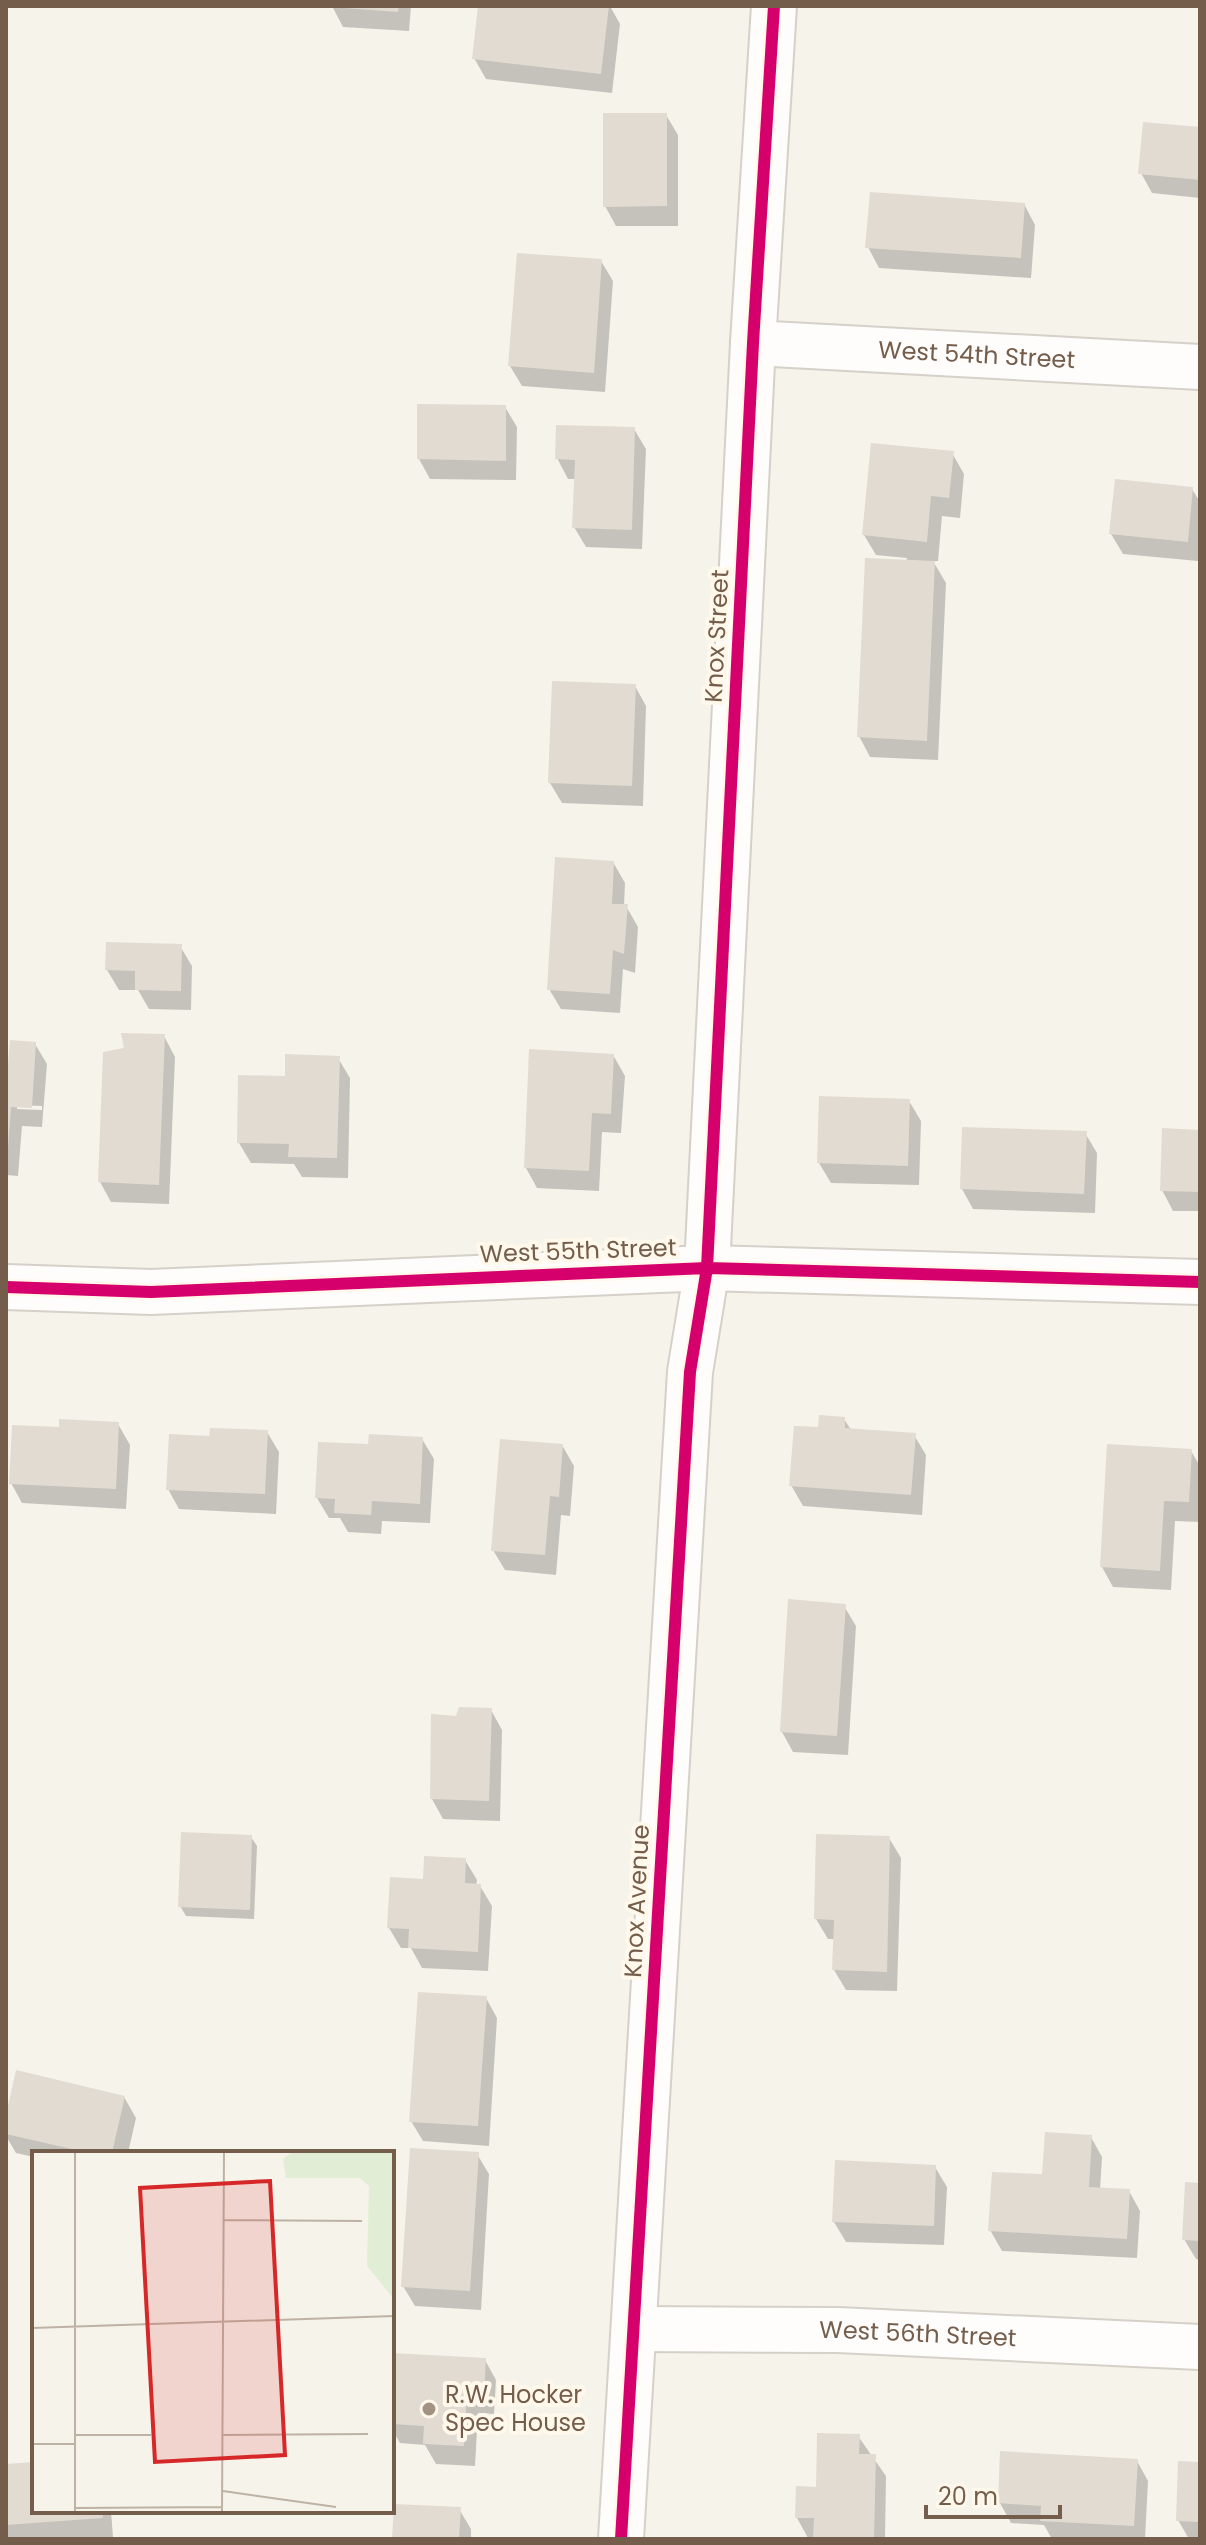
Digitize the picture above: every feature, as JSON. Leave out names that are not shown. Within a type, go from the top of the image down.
[{"type":"street","name":"Knox Street","points":[[707,1268],[753,343],[774,6]]},
{"type":"street","name":"West 54th Street","points":[[753,343],[1200,367]]},
{"type":"street","name":"West 55th Street","points":[[6,1287],[151,1292],[707,1268],[1200,1282]]},
{"type":"street","name":"Knox Avenue","points":[[621,2539],[690,1372],[707,1268]]},
{"type":"street","name":"West 56th Street","points":[[634,2329],[838,2330],[1200,2347]]},
{"type":"building","points":[[344,6],[399,6],[398,12]]},
{"type":"building","points":[[478,6],[609,6],[601,74],[472,59]]},
{"type":"building","points":[[603,113],[667,113],[667,206],[603,207]]},
{"type":"building","points":[[1143,122],[1200,127],[1200,180],[1138,174]]},
{"type":"building","points":[[870,192],[1025,203],[1021,258],[865,248]]},
{"type":"building","points":[[517,253],[602,259],[594,373],[508,366]]},
{"type":"building","points":[[417,404],[506,405],[506,461],[417,459]]},
{"type":"building","points":[[556,425],[635,427],[632,530],[572,528],[575,460],[555,459]]},
{"type":"building","points":[[871,443],[954,451],[949,498],[931,496],[927,542],[862,535]]},
{"type":"building","points":[[1115,479],[1193,487],[1188,542],[1109,534]]},
{"type":"building","points":[[865,558],[935,561],[927,741],[857,737]]},
{"type":"building","points":[[552,681],[636,684],[632,786],[548,783]]},
{"type":"building","points":[[555,857],[614,861],[612,904],[628,904],[624,954],[613,950],[610,994],[547,990]]},
{"type":"building","points":[[106,942],[182,944],[181,991],[135,990],[135,971],[105,970]]},
{"type":"building","points":[[121,1033],[165,1034],[159,1185],[98,1182],[103,1052],[124,1048]]},
{"type":"building","points":[[10,1040],[36,1042],[32,1108],[11,1107],[6,1148],[6,1089]]},
{"type":"building","points":[[529,1049],[614,1054],[611,1114],[592,1113],[589,1171],[524,1168]]},
{"type":"building","points":[[285,1054],[340,1056],[337,1158],[288,1157],[289,1144],[237,1143],[238,1075],[285,1076]]},
{"type":"building","points":[[819,1096],[910,1099],[908,1166],[817,1163]]},
{"type":"building","points":[[962,1127],[1087,1131],[1084,1194],[960,1189]]},
{"type":"building","points":[[1162,1128],[1200,1130],[1200,1192],[1160,1191]]},
{"type":"building","points":[[819,1415],[845,1417],[845,1428],[916,1433],[911,1495],[789,1486],[794,1426],[818,1427]]},
{"type":"building","points":[[59,1419],[119,1422],[116,1489],[9,1484],[12,1425],[59,1427]]},
{"type":"building","points":[[210,1428],[268,1430],[265,1494],[166,1490],[169,1434],[209,1436]]},
{"type":"building","points":[[369,1434],[423,1437],[420,1504],[372,1501],[371,1515],[334,1513],[335,1499],[315,1498],[318,1442],[368,1444]]},
{"type":"building","points":[[500,1439],[563,1444],[559,1497],[550,1496],[545,1555],[491,1551]]},
{"type":"building","points":[[1107,1444],[1192,1449],[1189,1502],[1164,1501],[1160,1571],[1100,1567]]},
{"type":"building","points":[[788,1599],[846,1604],[837,1736],[780,1732]]},
{"type":"building","points":[[459,1707],[492,1708],[489,1801],[430,1799],[431,1714],[456,1716]]},
{"type":"building","points":[[181,1832],[252,1835],[250,1910],[178,1907]]},
{"type":"building","points":[[816,1834],[890,1836],[887,1972],[832,1970],[834,1920],[814,1919]]},
{"type":"building","points":[[424,1856],[466,1858],[465,1883],[481,1884],[478,1952],[408,1948],[409,1929],[387,1928],[390,1877],[423,1879]]},
{"type":"building","points":[[418,1992],[487,1996],[478,2126],[409,2122]]},
{"type":"building","points":[[16,2070],[125,2096],[112,2151],[80,2151],[6,2134],[6,2115]]},
{"type":"building","points":[[1045,2132],[1092,2135],[1089,2187],[1130,2189],[1127,2239],[988,2231],[992,2172],[1042,2174]]},
{"type":"building","points":[[410,2148],[479,2152],[470,2291],[401,2287]]},
{"type":"building","points":[[835,2160],[936,2165],[934,2226],[832,2222]]},
{"type":"building","points":[[1185,2182],[1200,2183],[1200,2241],[1182,2240]]},
{"type":"building","name":"R.W. Hocker Spec House","points":[[394,2353],[486,2358],[484,2395],[467,2394],[464,2446],[423,2444],[424,2426],[394,2424]]},
{"type":"building","points":[[817,2433],[860,2434],[859,2454],[876,2454],[874,2539],[813,2539],[814,2518],[795,2518],[796,2486],[816,2487]]},
{"type":"building","points":[[1000,2451],[1138,2459],[1134,2526],[1040,2521],[1041,2506],[998,2503]]},
{"type":"building","points":[[1178,2461],[1200,2462],[1200,2522],[1176,2521]]},
{"type":"building","points":[[32,2462],[32,2513],[102,2513],[103,2518],[6,2525],[6,2464]]},
{"type":"building","points":[[394,2504],[461,2507],[459,2539],[392,2539]]},
{"type":"cycle path","points":[[621,2539],[690,1372],[707,1268],[753,343],[774,6]]},
{"type":"cycle path","points":[[6,1287],[151,1292],[707,1268],[1200,1282]]},
{"type":"place","name":"R.W. Hocker Spec House","points":[[429,2409]]}]
